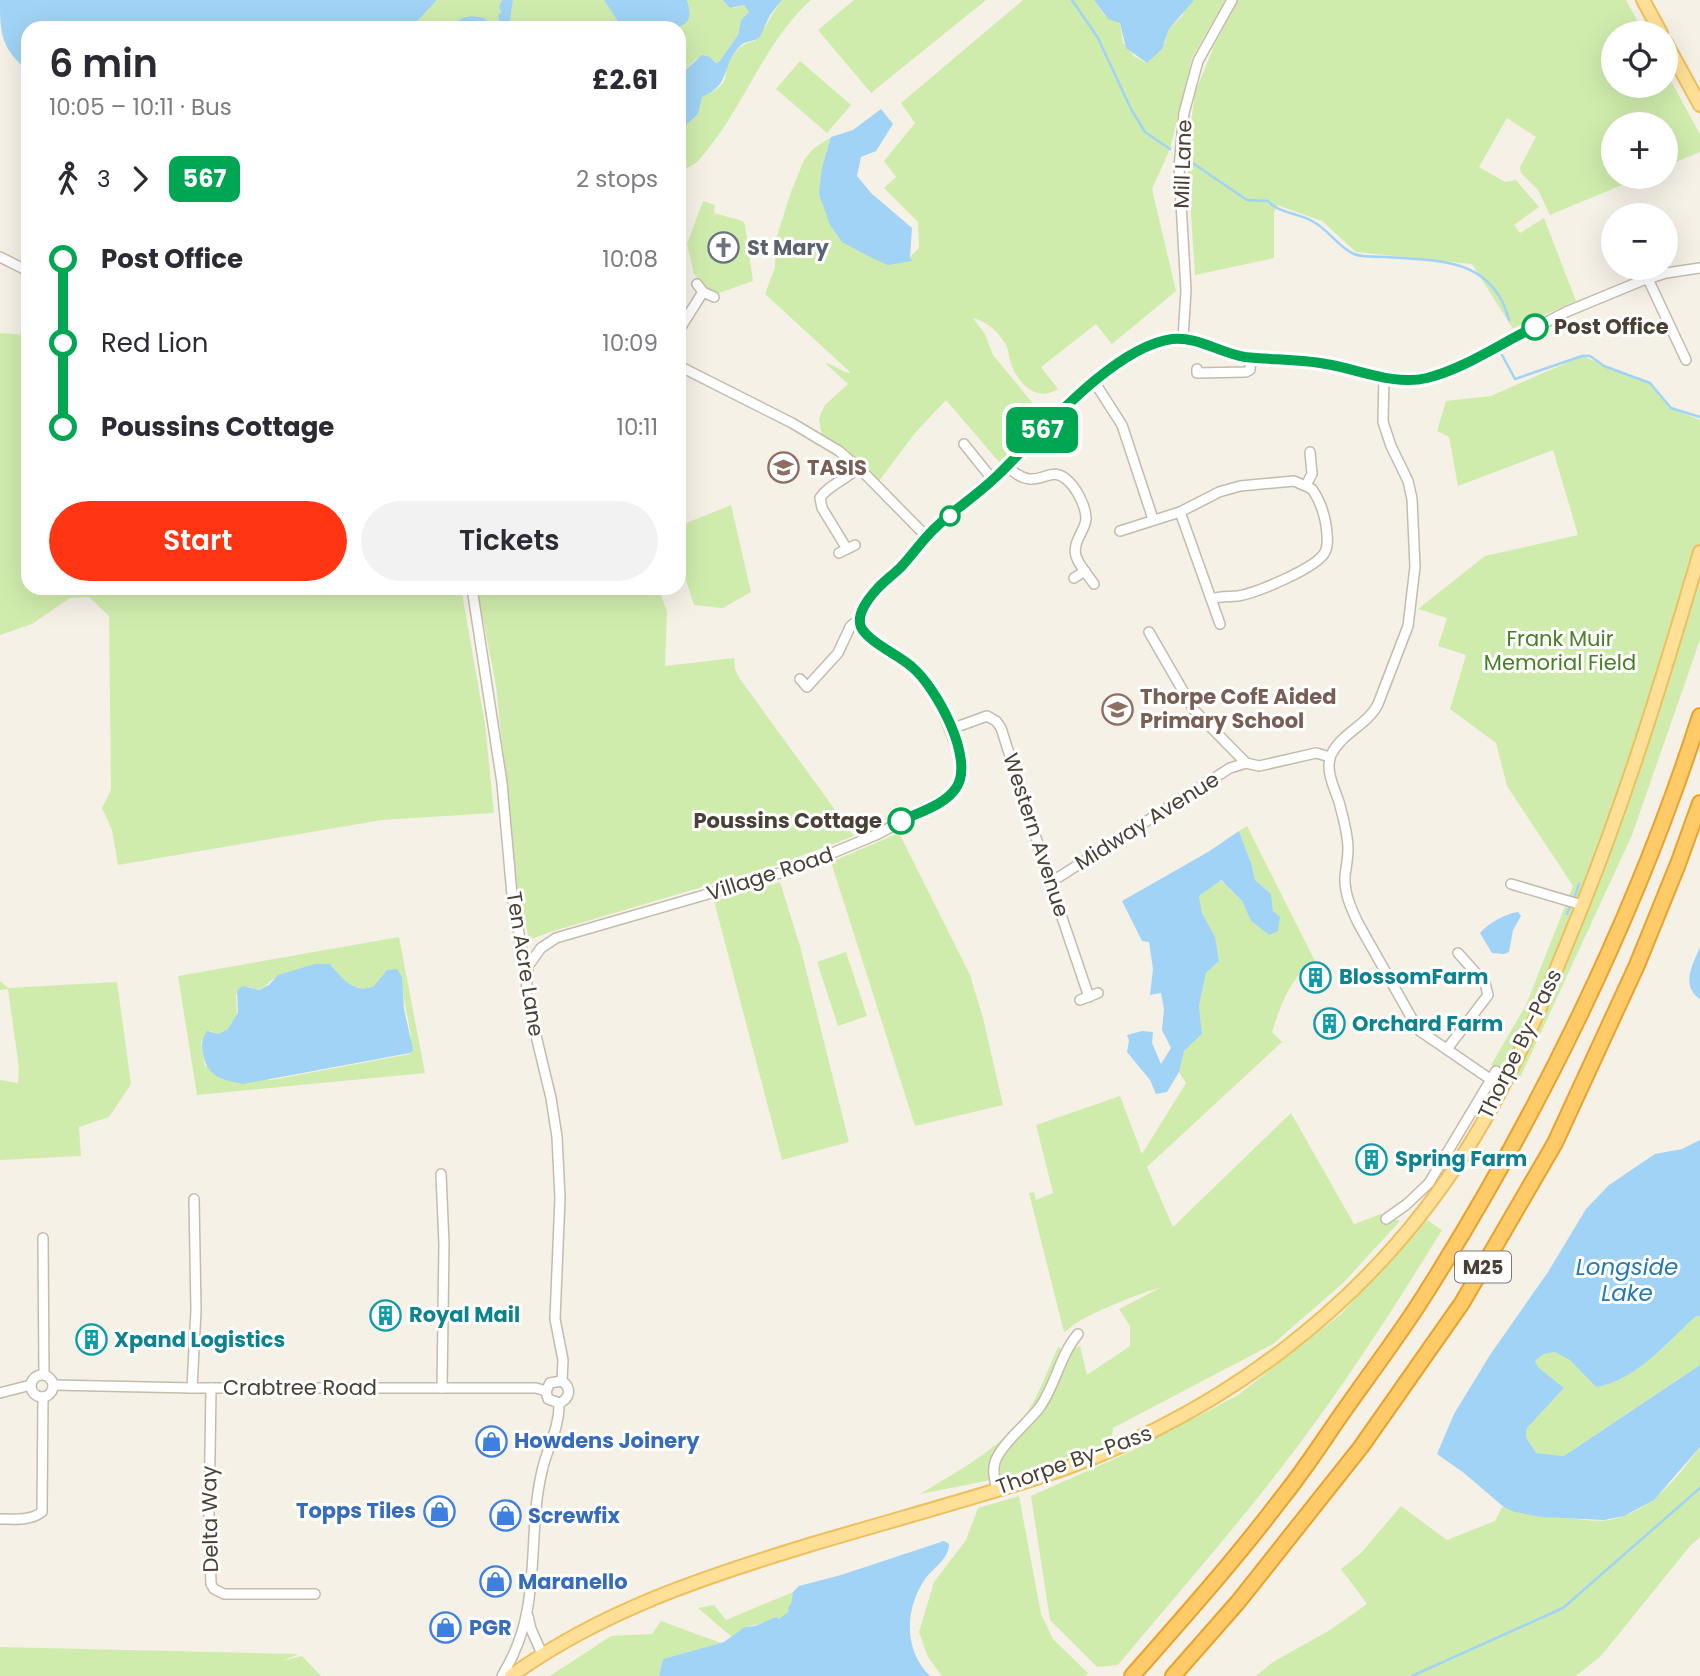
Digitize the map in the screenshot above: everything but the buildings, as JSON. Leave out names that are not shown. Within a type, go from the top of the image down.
[{"type":"highway","name":"M25","points":[[1132,1676],[1229,1566],[1283,1497],[1423,1297],[1492,1182],[1548,1077],[1619,930],[1680,780],[1700,716]]},
{"type":"highway","name":"M25","points":[[1173,1676],[1238,1602],[1361,1447],[1462,1303],[1555,1143],[1637,965],[1700,803]]},
{"type":"main road","points":[[1643,0],[1654,21]]},
{"type":"main road","points":[[1678,65],[1700,105]]},
{"type":"main road","name":"Thorpe By-Pass","points":[[511,1676],[583,1630],[672,1590],[778,1555],[1060,1470],[1120,1447],[1170,1423],[1227,1390],[1312,1328],[1363,1282],[1417,1219],[1475,1136],[1520,1053],[1582,905],[1639,753],[1700,552]]},
{"type":"street","name":"Mill Lane","points":[[1183,339],[1186,290],[1179,168],[1184,113],[1198,61],[1232,0]]},
{"type":"street","points":[[0,257],[21,268]]},
{"type":"street","points":[[1678,271],[1700,268]]},
{"type":"street","points":[[800,679],[807,687],[838,653],[850,627],[860,623],[860,615],[869,600],[927,537],[993,480],[1043,429],[1095,383],[1130,355],[1155,343],[1183,339],[1231,354],[1326,364],[1412,380],[1441,373],[1483,355],[1566,312],[1646,280]]},
{"type":"street","points":[[1648,280],[1686,360]]},
{"type":"street","points":[[686,316],[700,288],[714,298]]},
{"type":"street","points":[[1197,369],[1197,373],[1246,372],[1250,370],[1251,357]]},
{"type":"street","points":[[686,370],[792,423],[839,451],[927,537]]},
{"type":"street","points":[[1384,376],[1383,422],[1408,481],[1412,499],[1415,567],[1413,595],[1408,626],[1375,710],[1340,743],[1330,757],[1331,779],[1348,847],[1345,887],[1351,908],[1420,1031],[1493,1075],[1429,1183],[1386,1219]]},
{"type":"street","points":[[1095,383],[1122,425],[1153,519]]},
{"type":"street","points":[[964,444],[993,480]]},
{"type":"street","points":[[1306,485],[1312,474],[1310,452]]},
{"type":"street","points":[[1007,466],[1024,480],[1033,481],[1056,475],[1063,477],[1073,487],[1086,518],[1076,555],[1094,584]]},
{"type":"street","points":[[847,549],[822,508],[820,498],[858,467]]},
{"type":"street","points":[[1120,531],[1181,512],[1219,492],[1240,485],[1294,481],[1306,485],[1315,494],[1325,520],[1326,547],[1321,557],[1314,565],[1300,572],[1241,596],[1211,599]]},
{"type":"street","points":[[1181,512],[1220,624]]},
{"type":"street","points":[[1073,578],[1085,571]]},
{"type":"street","name":"Ten Acre Lane","points":[[473,595],[502,783],[512,895],[524,961],[528,966],[526,994],[551,1098],[557,1137],[560,1198],[555,1319],[563,1360],[562,1381]]},
{"type":"street","name":"Village Road","points":[[528,966],[541,948],[556,938],[794,869],[878,834],[941,801],[955,790],[961,772],[960,756],[936,694],[907,663],[868,636],[860,623]]},
{"type":"street","points":[[1149,632],[1180,690],[1194,710],[1246,763],[1259,766],[1316,753],[1330,757]]},
{"type":"street","name":"Western Avenue","points":[[951,729],[981,717],[990,717],[999,723],[1089,997]]},
{"type":"street","name":"Midway Avenue","points":[[1050,880],[1059,877],[1230,768],[1246,763]]},
{"type":"street","points":[[1511,884],[1582,905]]},
{"type":"street","points":[[1447,1049],[1488,995],[1485,983],[1458,953]]},
{"type":"street","points":[[441,1174],[444,1244],[442,1388]]},
{"type":"street","points":[[192,1388],[197,1310],[194,1199]]},
{"type":"street","points":[[43,1238],[44,1375]]},
{"type":"street","points":[[997,1489],[993,1468],[999,1454],[1049,1393],[1066,1351],[1078,1334]]},
{"type":"street","points":[[44,1375],[51,1379],[53,1385],[49,1394],[43,1397],[33,1392],[31,1385],[35,1377],[44,1375]]},
{"type":"street","points":[[554,1381],[566,1384],[569,1393],[559,1404],[548,1399],[546,1391],[554,1381]]},
{"type":"street","points":[[0,1393],[31,1385]]},
{"type":"street","name":"Crabtree Road","points":[[53,1385],[192,1388],[537,1388],[546,1391]]},
{"type":"street","name":"Delta Way","points":[[211,1388],[211,1584],[214,1589],[224,1594],[315,1594]]},
{"type":"street","points":[[0,1518],[24,1519],[42,1511],[43,1397]]},
{"type":"street","points":[[502,1676],[520,1640],[528,1610],[538,1491],[560,1415],[559,1404]]},
{"type":"street","points":[[528,1610],[531,1629],[542,1654]]},
{"type":"green space","points":[[437,0],[502,0],[499,6],[500,21],[462,18],[457,21],[418,21]]},
{"type":"green space","points":[[513,0],[604,0],[618,21],[510,21]]},
{"type":"green space","points":[[687,0],[723,0],[734,8],[744,5],[749,12],[741,20],[738,35],[719,62],[710,57],[696,59],[686,69],[685,21],[689,10]]},
{"type":"green space","points":[[782,0],[811,0],[779,37],[713,143],[696,163],[686,168],[686,125],[698,114],[702,97],[721,85],[734,54],[745,44],[755,41]]},
{"type":"green space","points":[[854,0],[986,0],[871,93],[818,30]]},
{"type":"green space","points":[[1023,0],[1094,0],[1104,15],[1120,23],[1123,43],[1134,56],[1146,63],[1165,43],[1169,29],[1194,0],[1225,0],[1192,58],[1170,149],[1152,189],[1176,291],[1112,344],[1096,324],[1041,367],[1058,389],[1044,394],[1030,390],[1020,380],[1011,363],[1007,347],[999,335],[973,318],[985,334],[993,355],[1045,418],[1000,463],[946,400],[915,433],[873,489],[822,438],[819,418],[825,405],[848,384],[825,363],[850,372],[765,294],[775,267],[775,242],[804,160],[813,149],[831,137],[822,167],[910,257],[919,248],[918,222],[884,188],[896,177],[884,161],[915,123],[901,103]]},
{"type":"green space","points":[[1238,0],[1626,0],[1637,21],[1601,21],[1601,98],[1678,98],[1678,94],[1700,134],[1700,152],[1678,161],[1678,112],[1601,112],[1601,189],[1612,189],[1550,215],[1538,190],[1521,173],[1520,167],[1536,137],[1507,118],[1479,167],[1505,182],[1516,180],[1539,207],[1514,225],[1520,233],[1544,218],[1576,301],[1513,329],[1472,264],[1356,252],[1322,221],[1277,205],[1274,213],[1274,258],[1195,275],[1187,152],[1195,93],[1214,46]]},
{"type":"green space","points":[[800,61],[851,105],[827,133],[776,89]]},
{"type":"green space","points":[[703,201],[715,205],[714,213],[743,221],[753,281],[716,294],[704,287],[694,274],[687,244]]},
{"type":"green space","points":[[0,333],[21,334],[21,595],[462,595],[485,724],[494,813],[382,820],[118,865],[112,830],[102,808],[111,790],[109,616],[89,597],[70,598],[32,624],[0,635]]},
{"type":"green space","name":"Frank Muir Memorial Field","points":[[1582,356],[1650,383],[1671,408],[1700,420],[1700,640],[1632,835],[1519,1080],[1491,1065],[1526,1005],[1573,886],[1507,786],[1496,743],[1450,709],[1466,655],[1438,646],[1447,618],[1418,609],[1485,556],[1578,535],[1553,450],[1458,486],[1449,437],[1437,431],[1446,401],[1491,396]]},
{"type":"green space","points":[[731,505],[751,592],[723,608],[694,605],[686,580],[686,523]]},
{"type":"green space","points":[[478,595],[661,595],[667,611],[665,666],[734,658],[740,679],[854,836],[780,864],[529,940],[517,886],[496,686]]},
{"type":"green space","points":[[1247,826],[1315,961],[1299,975],[1283,1002],[1272,1032],[1282,1042],[1147,1167],[1173,1227],[1291,1113],[1354,1224],[1381,1214],[1400,1221],[1343,1283],[1273,1344],[1113,1428],[1111,1442],[1006,1477],[920,1494],[981,1456],[1009,1433],[1031,1406],[1058,1347],[1066,1351],[1080,1346],[1087,1375],[1130,1346],[1130,1326],[1119,1309],[1160,1288],[1106,1308],[1064,1332],[1029,1193],[1034,1192],[1036,1200],[1053,1193],[1036,1125],[1120,1096],[1142,1154],[1186,1083],[1179,1072],[1184,1051],[1202,1034],[1199,1006],[1206,973],[1219,961],[1215,938],[1202,913],[1199,896],[1220,880],[1242,901],[1251,921],[1269,935],[1273,911],[1271,894],[1255,880],[1239,831]]},
{"type":"green space","points":[[899,833],[970,975],[1003,1105],[915,1126],[831,862]]},
{"type":"green space","points":[[780,882],[800,946],[849,1142],[782,1160],[714,901]]},
{"type":"green space","points":[[399,937],[425,1073],[197,1095],[178,976]],"holes":[[[332,965],[344,981],[361,988],[374,986],[387,970],[402,977],[411,1037],[410,1054],[271,1080],[205,1066],[201,1042],[211,1031],[219,1035],[228,1029],[237,1017],[236,994],[250,987],[262,988],[273,979],[290,973]]]},
{"type":"green space","points":[[846,952],[867,1016],[838,1026],[817,962]]},
{"type":"green space","points":[[0,981],[8,988],[117,982],[131,1084],[109,1117],[79,1127],[81,1156],[0,1160],[0,1080],[18,1083],[19,1068],[8,989],[0,990]]},
{"type":"green space","points":[[1427,1220],[1442,1230],[1363,1353],[1300,1443],[1239,1521],[1118,1665],[1097,1667],[1050,1620],[1031,1496],[1132,1451],[1238,1395],[1341,1314]]},
{"type":"green space","points":[[1700,1316],[1700,1365],[1564,1456],[1536,1453],[1526,1437],[1527,1428],[1564,1388],[1538,1367],[1535,1361],[1544,1354],[1555,1351],[1570,1359],[1596,1387],[1610,1384],[1650,1360],[1695,1317]]},
{"type":"green space","points":[[1700,1447],[1700,1537],[1601,1656],[1576,1676],[1256,1676],[1273,1662],[1330,1630],[1367,1604],[1341,1569],[1361,1553],[1401,1506],[1447,1540],[1495,1521],[1502,1507],[1541,1516],[1608,1520],[1628,1515],[1652,1500],[1683,1470]]},
{"type":"green space","points":[[1019,1496],[1041,1614],[1053,1639],[1088,1673],[1085,1676],[942,1676],[928,1657],[919,1632],[934,1582],[966,1540],[978,1508]]},
{"type":"green space","points":[[793,1592],[790,1611],[778,1620],[745,1627],[733,1638],[698,1608],[714,1605],[726,1620]]},
{"type":"green space","points":[[661,1621],[721,1643],[663,1659],[659,1676],[550,1676],[611,1636],[652,1634]]},
{"type":"green space","points":[[0,1647],[299,1654],[282,1661],[302,1656],[321,1676],[0,1676]]},
{"type":"water","points":[[0,0],[437,0],[418,21],[21,21],[21,65],[7,47],[1,22]]},
{"type":"water","points":[[502,0],[513,0],[510,21],[499,21],[499,6]]},
{"type":"water","points":[[604,0],[687,0],[690,12],[686,23],[618,21]]},
{"type":"water","points":[[723,0],[782,0],[770,15],[760,37],[740,46],[722,81],[702,97],[698,114],[686,125],[686,70],[702,55],[719,62],[738,35],[741,20],[749,12],[744,5],[730,8]]},
{"type":"water","points":[[1094,0],[1194,0],[1169,29],[1162,49],[1147,63],[1126,48],[1120,23],[1108,19]]},
{"type":"water","points":[[473,16],[488,21],[457,21]]},
{"type":"water","points":[[881,109],[893,124],[876,151],[861,157],[857,176],[871,193],[912,228],[912,261],[888,265],[842,242],[830,225],[819,194],[822,167],[831,137],[853,130]]},
{"type":"water","points":[[1239,831],[1255,880],[1271,894],[1273,911],[1280,917],[1278,931],[1269,935],[1251,921],[1242,901],[1221,880],[1199,896],[1202,913],[1215,937],[1219,961],[1206,973],[1199,1006],[1202,1034],[1184,1051],[1179,1072],[1167,1092],[1156,1094],[1150,1080],[1127,1052],[1127,1035],[1142,1031],[1153,1032],[1152,1043],[1161,1064],[1171,1048],[1162,1030],[1164,1009],[1161,993],[1150,995],[1153,969],[1149,942],[1142,941],[1122,901],[1208,852]]},
{"type":"water","points":[[1518,912],[1521,916],[1513,930],[1509,952],[1492,953],[1480,933],[1497,920]]},
{"type":"water","points":[[1700,947],[1700,999],[1694,994],[1689,981]]},
{"type":"water","points":[[315,964],[330,964],[349,983],[360,988],[374,986],[387,970],[397,969],[402,977],[404,1009],[413,1051],[243,1084],[211,1072],[205,1061],[203,1039],[207,1031],[219,1034],[228,1029],[238,1013],[237,991],[242,986],[259,990],[269,985],[278,975]]},
{"type":"water","name":"Longside Lake","points":[[1700,1140],[1700,1316],[1695,1317],[1637,1369],[1610,1384],[1596,1387],[1570,1360],[1555,1352],[1544,1354],[1535,1361],[1538,1367],[1564,1388],[1527,1428],[1526,1437],[1536,1453],[1564,1456],[1700,1365],[1700,1447],[1654,1500],[1624,1516],[1604,1520],[1541,1517],[1505,1508],[1437,1454],[1454,1414],[1490,1355],[1548,1272],[1586,1209],[1609,1185],[1655,1154],[1682,1149]]},
{"type":"water","points":[[944,1541],[949,1544],[946,1554],[918,1590],[911,1616],[911,1642],[921,1666],[930,1676],[659,1676],[663,1659],[724,1642],[745,1627],[755,1626],[776,1617],[779,1619],[789,1611],[793,1592],[799,1586]]},
{"type":"waterway","points":[[1072,0],[1098,38],[1131,109],[1145,132],[1170,149]]},
{"type":"waterway","points":[[1191,162],[1247,200],[1268,201],[1277,208],[1312,221],[1354,254],[1445,262],[1478,274],[1491,285],[1509,320]]},
{"type":"waterway","points":[[1502,355],[1515,379],[1582,356],[1590,356],[1604,366],[1650,383],[1671,408],[1700,417]]},
{"type":"waterway","points":[[1574,899],[1579,884]]},
{"type":"waterway","points":[[1567,914],[1571,904]]},
{"type":"waterway","points":[[1412,1676],[1563,1608],[1700,1488]]},
{"type":"bus line","name":"567","points":[[901,821],[941,801],[955,790],[961,779],[960,756],[936,694],[913,667],[865,633],[860,619],[863,608],[877,589],[934,528],[998,475],[1043,429],[1109,371],[1130,355],[1155,343],[1183,339],[1231,354],[1326,364],[1412,380],[1462,365],[1535,327]]},
{"type":"place","name":"St Mary","points":[[724,248]]},
{"type":"place","name":"Post Office","points":[[1535,327]]},
{"type":"place","name":"TASIS","points":[[784,468]]},
{"type":"place","name":"Thorpe CofE Aided Primary School","points":[[1117,709]]},
{"type":"place","name":"Poussins Cottage","points":[[901,821]]},
{"type":"place","name":"BlossomFarm","points":[[1316,977]]},
{"type":"place","name":"Orchard Farm","points":[[1329,1024]]},
{"type":"place","name":"Spring Farm","points":[[1372,1159]]},
{"type":"place","name":"Royal Mail","points":[[386,1315]]},
{"type":"place","name":"Xpand Logistics","points":[[91,1340]]},
{"type":"place","name":"Howdens Joinery","points":[[491,1441]]},
{"type":"place","name":"Topps Tiles","points":[[439,1511]]},
{"type":"place","name":"Screwfix","points":[[505,1516]]},
{"type":"place","name":"Maranello","points":[[495,1582]]},
{"type":"place","name":"PGR","points":[[446,1628]]}]
